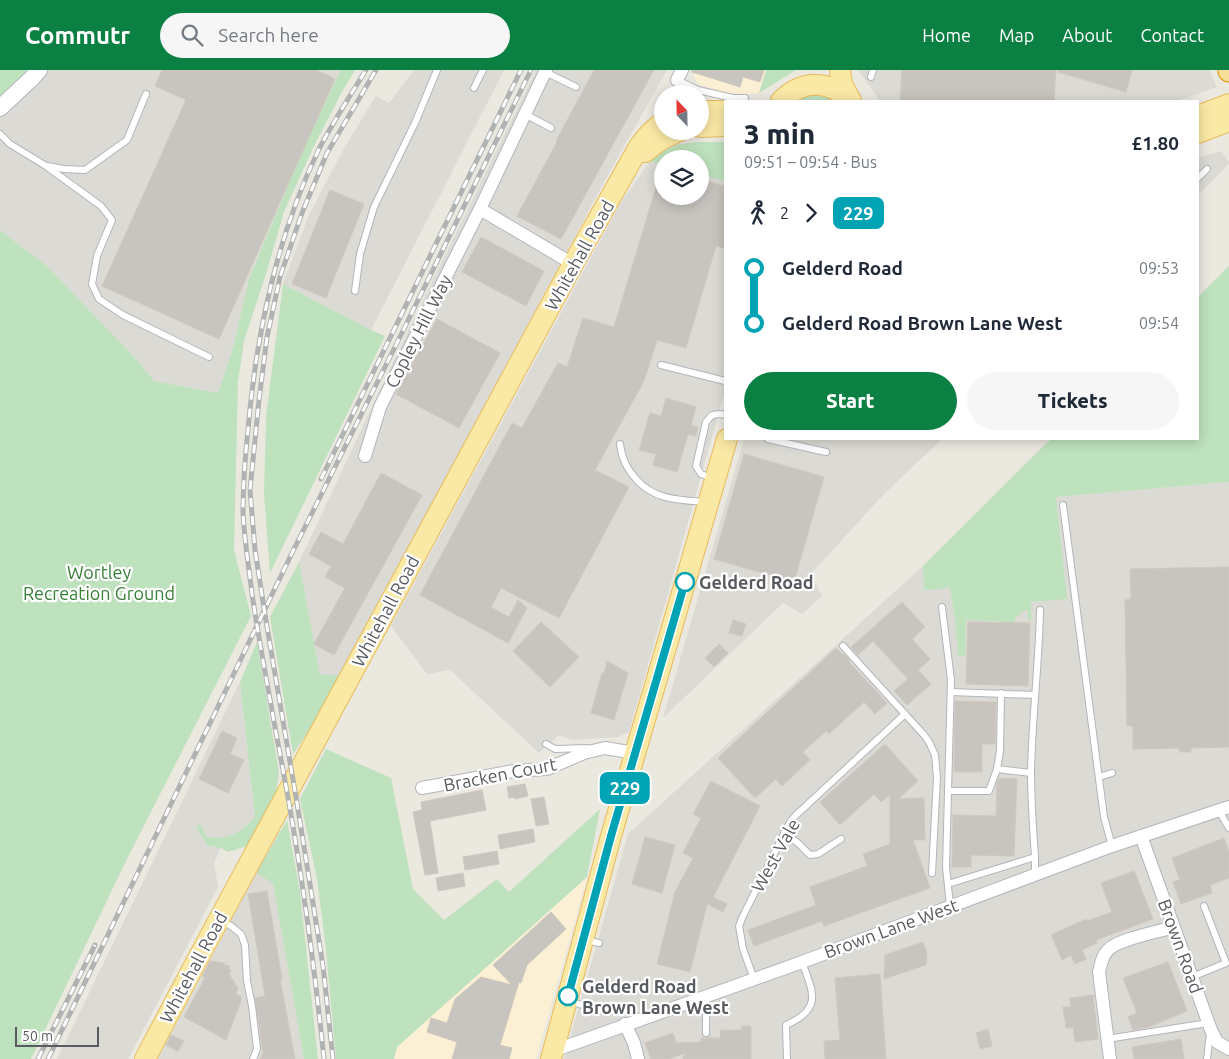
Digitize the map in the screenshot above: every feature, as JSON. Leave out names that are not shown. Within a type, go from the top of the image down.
[{"type":"main road","points":[[785,96],[820,70]]},
{"type":"main road","points":[[840,70],[842,84],[851,100]]},
{"type":"main road","points":[[785,96],[807,86],[820,85],[843,93],[851,100]]},
{"type":"main road","points":[[1199,116],[1227,110]]},
{"type":"main road","points":[[1199,132],[1227,110]]},
{"type":"main road","points":[[709,111],[724,111]]},
{"type":"main road","points":[[709,127],[724,126]]},
{"type":"main road","name":"Whitehall Road","points":[[147,1058],[219,920],[573,264],[640,145],[654,129]]},
{"type":"main road","name":"Whitehall Road","points":[[630,165],[661,140]]},
{"type":"main road","points":[[552,1055],[574,1003],[591,941],[635,753],[727,440]]},
{"type":"street","points":[[0,108],[39,70]]},
{"type":"street","name":"Copley Hill Way","points":[[365,456],[380,407],[480,209],[546,71]]},
{"type":"street","points":[[480,209],[573,264]]},
{"type":"street","name":"Bracken Court","points":[[422,788],[513,771],[548,768],[584,753],[606,748],[635,753]]},
{"type":"street","name":"Brown Lane West","points":[[552,1055],[631,1018],[754,979],[1112,846],[1224,809]]},
{"type":"street","name":"Brown Road","points":[[1141,836],[1209,1026],[1217,1042],[1229,1049]]},
{"type":"street","points":[[1110,1059],[1099,972],[1102,960],[1108,949],[1120,942],[1174,927]]},
{"type":"street","points":[[631,1018],[638,1059]]},
{"type":"lane","points":[[355,291],[360,254],[374,207],[415,123],[437,70]]},
{"type":"lane","points":[[474,88],[483,70]]},
{"type":"lane","points":[[546,71],[576,88]]},
{"type":"lane","points":[[680,75],[698,90],[733,98],[745,98]]},
{"type":"lane","points":[[46,166],[84,170],[127,140],[146,94]]},
{"type":"lane","points":[[525,114],[551,128]]},
{"type":"lane","points":[[0,134],[10,144],[46,166],[101,206],[112,220],[97,256],[92,284],[99,299],[123,315],[210,357]]},
{"type":"lane","points":[[1199,177],[1207,169]]},
{"type":"lane","points":[[661,364],[724,381]]},
{"type":"lane","points":[[715,480],[701,474],[696,466],[706,422],[712,415],[724,415]]},
{"type":"lane","points":[[772,440],[826,452]]},
{"type":"lane","points":[[620,444],[621,454],[626,466],[642,486],[649,491],[667,497],[708,502]]},
{"type":"lane","points":[[1064,505],[1104,816],[1112,846]]},
{"type":"lane","points":[[942,607],[951,680],[946,867],[950,906]]},
{"type":"lane","points":[[1035,875],[1031,773],[1034,694],[1040,642],[1040,610]]},
{"type":"lane","points":[[843,646],[929,742],[935,754],[937,777],[932,873]]},
{"type":"lane","points":[[951,692],[1034,694]]},
{"type":"lane","points":[[948,791],[989,791],[997,769],[1000,751],[1001,693]]},
{"type":"lane","name":"West Vale","points":[[754,979],[743,949],[740,926],[743,916],[784,833],[794,816],[905,714]]},
{"type":"lane","points":[[546,744],[555,749],[606,748]]},
{"type":"lane","points":[[997,769],[1031,773]]},
{"type":"lane","points":[[1099,777],[1112,773]]},
{"type":"lane","points":[[1224,809],[1229,828]]},
{"type":"lane","points":[[784,833],[810,855],[818,854],[841,840]]},
{"type":"lane","points":[[948,884],[1034,857]]},
{"type":"lane","points":[[1192,977],[1226,963],[1204,906]]},
{"type":"lane","points":[[219,920],[241,934],[245,945],[247,981],[257,1049],[253,1059]]},
{"type":"lane","points":[[788,1059],[786,1024],[796,1020],[812,1006],[812,992],[802,962]]},
{"type":"lane","points":[[702,997],[706,1011],[706,1032]]},
{"type":"lane","points":[[1107,1038],[1209,1026],[1207,1059]]},
{"type":"shaded area","points":[[39,70],[341,70],[307,140],[249,279],[233,348],[218,393],[154,381],[139,362],[48,267],[0,230],[0,108]]},
{"type":"shaded area","points":[[414,70],[504,70],[371,330],[283,284],[308,217],[343,150],[376,96],[389,103]]},
{"type":"shaded area","points":[[536,70],[667,70],[659,85],[654,85],[654,93],[609,173],[340,675],[320,675],[299,562],[402,343]]},
{"type":"shaded area","points":[[693,70],[766,70],[759,93],[741,95],[729,94],[709,88],[709,85],[698,84]]},
{"type":"shaded area","points":[[858,70],[1209,70],[1217,87],[1180,100],[879,100]]},
{"type":"shaded area","points":[[1221,151],[1229,164],[1199,194],[1199,158]]},
{"type":"shaded area","points":[[650,161],[654,162],[654,205],[709,205],[709,177],[724,181],[724,395],[629,732],[618,737],[572,740],[559,735],[539,753],[450,670],[427,674],[391,626],[620,204]]},
{"type":"shaded area","points":[[744,440],[941,440],[884,494],[811,574],[822,596],[802,614],[783,603],[663,718]]},
{"type":"shaded area","points":[[1045,444],[1056,497],[1229,482],[1229,1059],[564,1059],[628,834],[923,566]]},
{"type":"shaded area","points":[[240,682],[255,818],[238,833],[219,839],[207,837],[200,824],[207,845],[221,848],[214,863],[218,887],[128,1059],[57,1059]]},
{"type":"shaded area","points":[[256,873],[273,882],[304,1059],[158,1059]]},
{"type":"shaded area","points":[[587,877],[536,1059],[394,1059],[397,1047]]},
{"type":"green space","points":[[0,70],[39,70],[0,108]]},
{"type":"green space","name":"Wortley Recreation Ground","points":[[341,70],[355,70],[313,148],[284,212],[244,341],[238,382],[234,550],[251,616],[125,863],[31,1059],[0,1059],[0,230],[48,267],[139,362],[154,381],[218,393],[233,348],[249,279],[307,140]]},
{"type":"green space","points":[[766,70],[796,70],[759,93]]},
{"type":"green space","points":[[816,94],[836,100],[795,100]]},
{"type":"green space","points":[[697,142],[724,142],[724,181],[709,177],[709,150],[666,150],[676,145]]},
{"type":"green space","points":[[1229,266],[1229,482],[1056,497],[1067,599],[1031,602],[1031,620],[1028,620],[1028,610],[1024,610],[1015,618],[1015,622],[966,620],[965,656],[958,655],[950,588],[924,590],[923,566],[1050,440],[1199,440],[1199,296]]},
{"type":"green space","points":[[283,284],[385,336],[270,573],[264,494],[266,416]]},
{"type":"green space","points":[[299,562],[320,675],[340,675],[314,723],[293,754],[270,617]]},
{"type":"green space","points":[[257,642],[279,773],[276,792],[247,846],[228,852],[221,848],[207,845],[196,826],[200,824],[207,837],[222,838],[239,831],[255,818],[240,682]]},
{"type":"green space","points":[[326,749],[391,778],[413,889],[444,920],[497,879],[509,892],[600,809],[587,877],[397,1047],[394,1059],[336,1059],[317,879],[300,799]]},
{"type":"green space","points":[[287,820],[300,892],[318,1059],[304,1059],[273,883],[256,873]]},
{"type":"building","points":[[162,70],[316,70],[335,79],[219,339],[102,286],[186,100],[155,86]]},
{"type":"building","points":[[594,70],[654,70],[561,239],[517,216]]},
{"type":"building","points":[[692,70],[764,70],[760,82],[743,77],[740,87],[692,72]]},
{"type":"building","points":[[902,70],[1056,70],[1054,100],[900,100]]},
{"type":"building","points":[[1059,70],[1132,70],[1126,92],[1058,72]]},
{"type":"building","points":[[709,182],[724,186],[724,248],[716,246],[686,348],[657,340],[644,381],[595,470],[629,487],[559,618],[501,588],[491,607],[509,617],[518,600],[527,608],[508,643],[420,595],[512,423],[522,428],[558,363],[567,367],[583,318],[614,327],[654,194],[654,205],[709,205]]},
{"type":"building","points":[[330,190],[364,204],[326,298],[292,284]]},
{"type":"building","points":[[481,237],[544,271],[526,306],[462,272]]},
{"type":"building","points":[[437,319],[500,353],[459,428],[396,394]]},
{"type":"building","points":[[666,398],[696,407],[691,425],[698,427],[696,436],[688,434],[677,472],[653,465],[656,454],[639,450],[650,413],[661,416]]},
{"type":"building","points":[[744,454],[824,477],[794,582],[714,559]]},
{"type":"building","points":[[381,473],[422,495],[334,655],[314,644],[345,588],[325,577],[331,566],[309,554],[321,532],[343,544]]},
{"type":"building","points":[[1229,567],[1229,747],[1191,748],[1191,752],[1180,752],[1179,748],[1133,749],[1133,726],[1127,726],[1125,600],[1131,599],[1130,569]]},
{"type":"building","points":[[902,602],[925,627],[912,639],[930,659],[918,670],[931,684],[907,705],[894,691],[908,679],[873,641],[858,655],[851,647]]},
{"type":"building","points":[[733,620],[746,624],[742,636],[729,633]]},
{"type":"building","points":[[541,622],[579,657],[550,687],[513,651]]},
{"type":"building","points":[[968,622],[1030,623],[1028,686],[966,684]]},
{"type":"building","points":[[719,644],[728,653],[714,667],[705,658]]},
{"type":"building","points":[[836,648],[844,654],[849,662],[887,703],[875,714],[864,702],[829,734],[826,731],[803,752],[810,760],[782,786],[776,779],[755,798],[718,758]]},
{"type":"building","points":[[607,661],[628,673],[614,720],[591,713]]},
{"type":"building","points":[[955,701],[996,702],[995,744],[982,744],[982,772],[954,772]]},
{"type":"building","points":[[222,731],[237,738],[230,754],[244,760],[228,793],[199,779]]},
{"type":"building","points":[[885,744],[918,781],[898,799],[924,798],[925,840],[913,840],[930,888],[824,926],[822,921],[754,946],[748,930],[816,905],[810,887],[867,866],[863,854],[890,844],[890,795],[881,802],[874,794],[840,825],[820,802]]},
{"type":"building","points":[[999,778],[1017,779],[1014,856],[971,855],[971,867],[952,867],[953,815],[996,816],[997,783]]},
{"type":"building","points":[[711,781],[760,806],[713,897],[727,904],[723,912],[707,904],[690,972],[657,964],[673,896],[693,858],[683,853],[701,818],[693,814]]},
{"type":"building","points":[[525,784],[528,796],[515,799],[514,797],[509,798],[507,787]]},
{"type":"building","points":[[482,790],[486,810],[430,821],[438,873],[425,875],[413,812],[422,810],[421,802]]},
{"type":"building","points":[[544,797],[549,824],[536,826],[531,799]]},
{"type":"building","points":[[533,829],[535,842],[500,849],[498,835]]},
{"type":"building","points":[[645,837],[675,845],[662,893],[632,884]]},
{"type":"building","points":[[1224,838],[1229,852],[1229,878],[1210,885],[1212,893],[1181,904],[1173,882],[1180,880],[1172,858]]},
{"type":"building","points":[[497,851],[499,864],[465,870],[463,857]]},
{"type":"building","points":[[1134,871],[1153,919],[1096,940],[1097,943],[1082,950],[1086,959],[1075,964],[1071,955],[1062,960],[1051,935],[1086,919],[1087,921],[1112,912],[1101,883]]},
{"type":"building","points":[[463,873],[465,886],[438,891],[436,878]]},
{"type":"building","points":[[267,891],[282,979],[280,979],[295,1059],[260,1059],[263,1053],[255,998],[265,996],[248,894]]},
{"type":"building","points":[[551,912],[566,929],[527,965],[521,983],[519,982],[500,1045],[512,1048],[509,1059],[452,1059],[457,1042],[427,1032],[431,1018],[447,1023],[455,999],[481,977],[512,985],[493,965]]},
{"type":"building","points":[[923,942],[927,953],[926,965],[884,979],[885,955]]},
{"type":"building","points":[[210,961],[230,966],[228,969],[231,970],[229,974],[238,988],[236,994],[242,998],[226,1040],[184,1017],[205,978],[202,976]]},
{"type":"building","points":[[1168,962],[1187,1011],[1149,1027],[1133,1030],[1128,1017],[1137,1013],[1123,978]]},
{"type":"building","points":[[880,974],[886,1059],[825,1059],[824,1041],[840,1040],[835,978]]},
{"type":"building","points":[[1093,995],[1098,1039],[1075,1042],[1073,1027],[1066,1028],[1063,1007],[1071,1007],[1070,998]]},
{"type":"building","points":[[741,1026],[751,1026],[751,1059],[683,1059],[685,1053],[669,1059],[651,1059],[645,1043],[673,1033],[676,1043],[701,1042],[701,1038],[720,1038],[721,1030],[742,1030]]},
{"type":"building","points":[[988,1029],[992,1046],[980,1049],[976,1033]]},
{"type":"building","points":[[171,1035],[184,1041],[178,1051],[166,1045]]},
{"type":"building","points":[[1181,1039],[1184,1059],[1134,1059],[1132,1047]]},
{"type":"railway","points":[[324,1059],[311,950],[290,806],[252,594],[244,532],[243,492],[257,358],[263,322],[280,251],[291,216],[319,149],[366,70]]},
{"type":"railway","points":[[333,1059],[323,966],[255,550],[250,490],[267,337],[280,277],[302,213],[327,153],[376,70]]},
{"type":"railway","points":[[321,479],[521,70]]},
{"type":"railway","points":[[48,1059],[293,551],[531,70]]},
{"type":"railway","points":[[38,1059],[95,945]]},
{"type":"bus line","name":"229","points":[[568,996],[611,836],[685,582]]},
{"type":"place","name":"Gelderd Road","points":[[685,582]]},
{"type":"place","name":"Gelderd Road Brown Lane West","points":[[568,996]]}]
